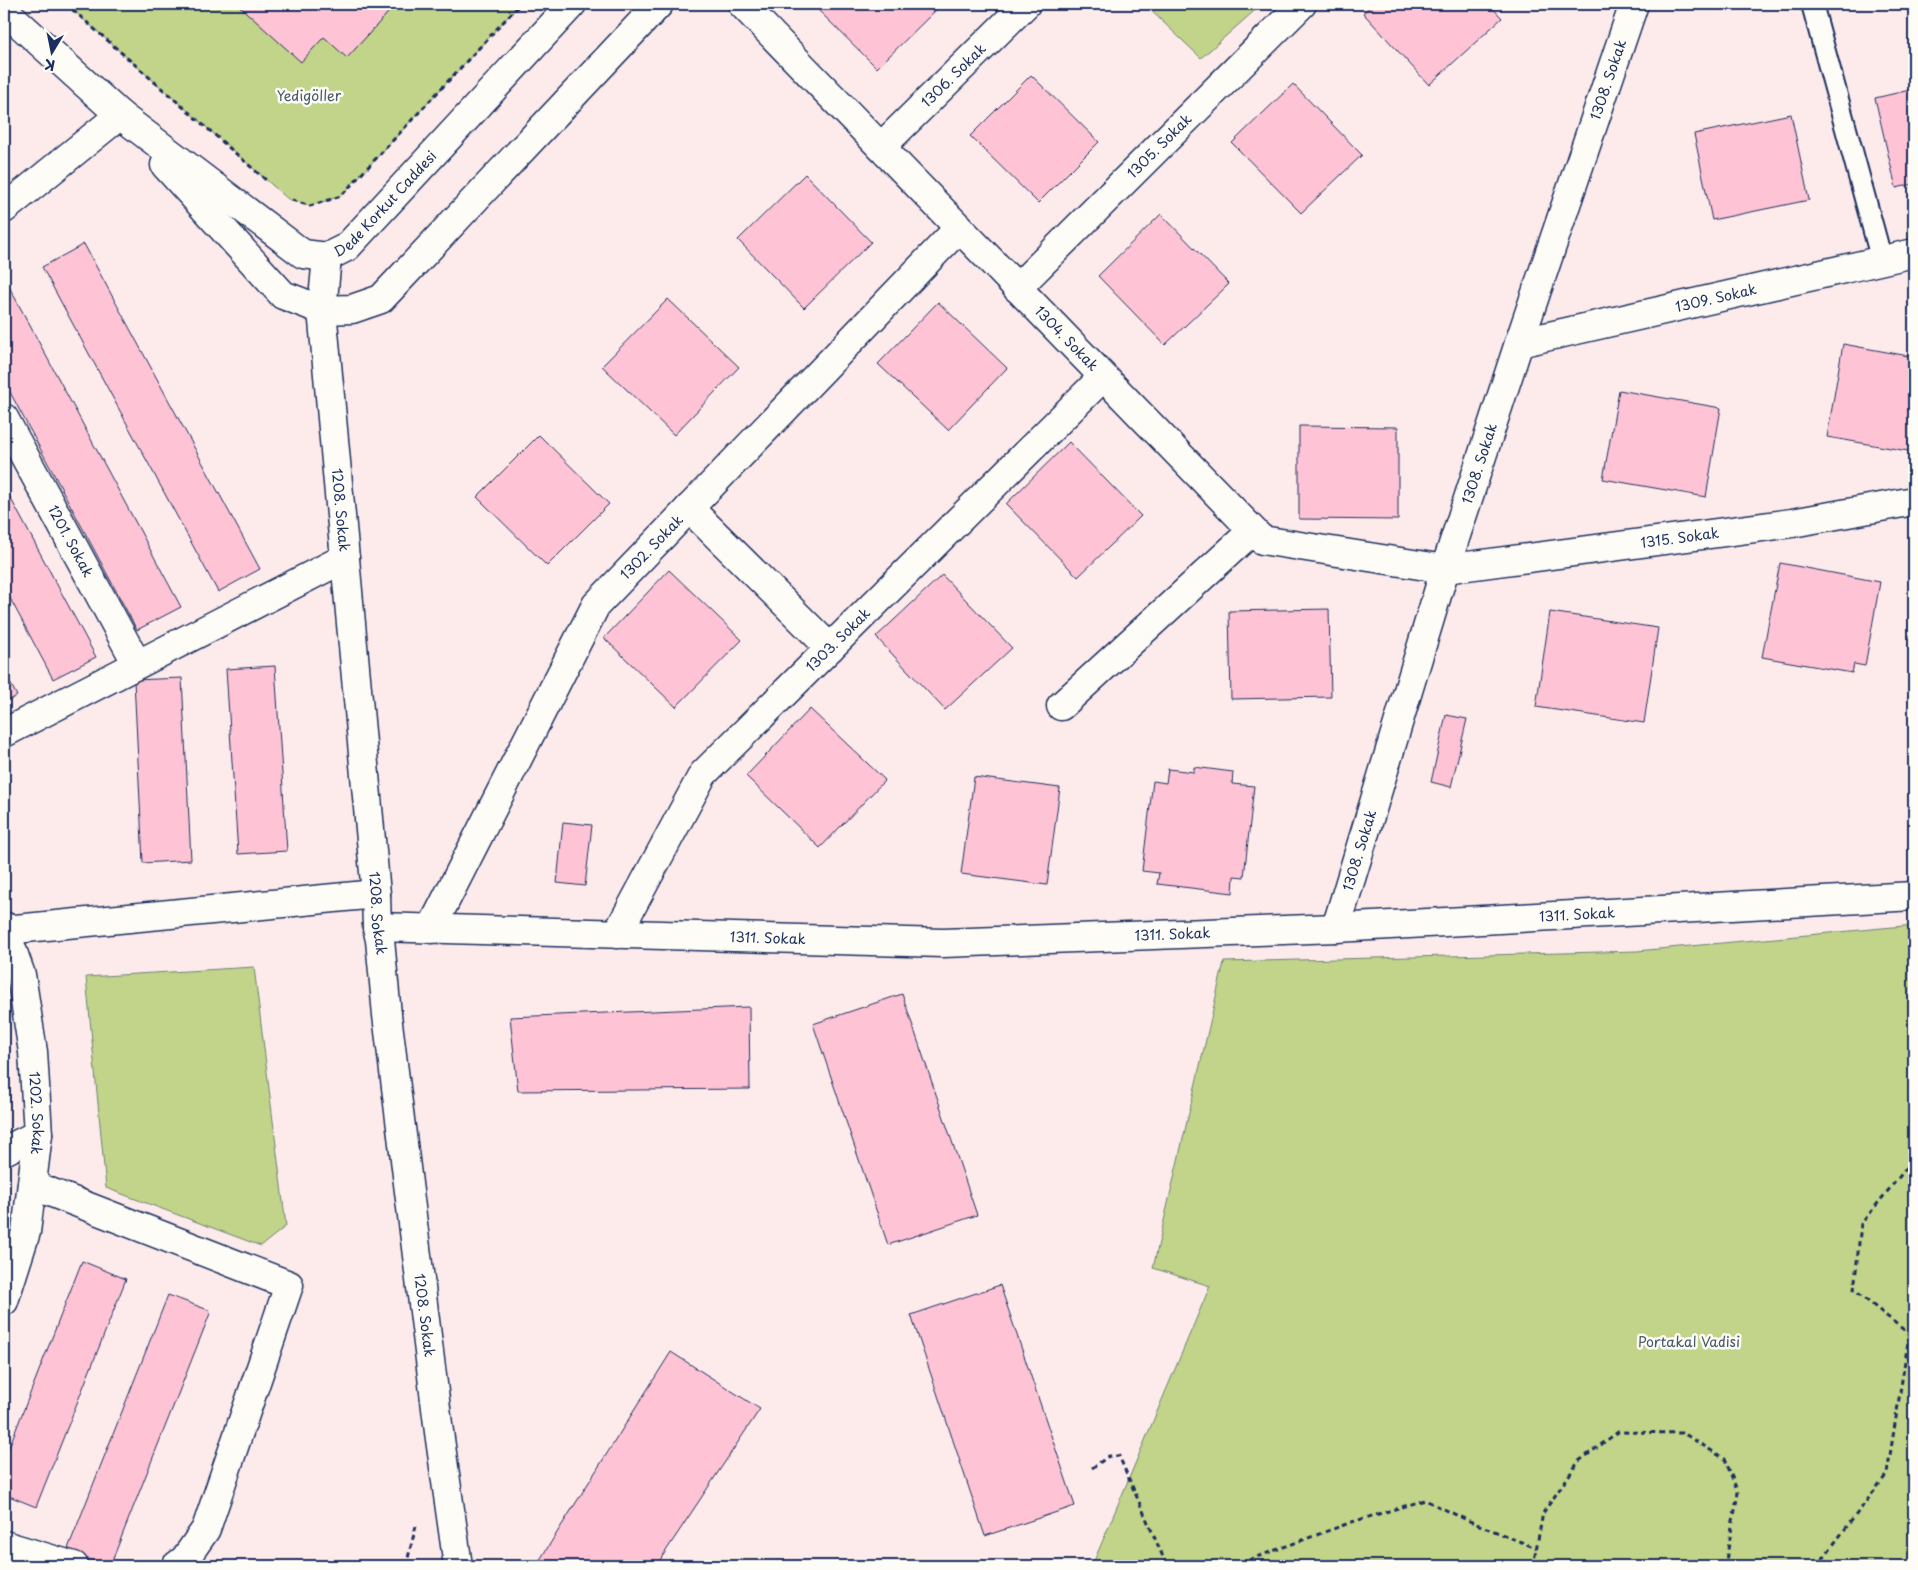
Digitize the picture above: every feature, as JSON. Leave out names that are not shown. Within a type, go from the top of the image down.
[{"type":"street","name":"Dede Korkut Caddesi","points":[[120,115],[302,254],[327,257],[347,247],[572,4]]},
{"type":"street","points":[[4,10],[120,115],[283,295],[322,310],[352,309],[381,299],[659,4]]},
{"type":"street","name":"1304. Sokak","points":[[742,4],[1262,540],[1445,569]]},
{"type":"street","name":"1306. Sokak","points":[[881,147],[1026,4]]},
{"type":"street","name":"1305. Sokak","points":[[1017,288],[1302,4]]},
{"type":"street","name":"1308. Sokak","points":[[1336,928],[1445,569],[1519,343],[1634,4]]},
{"type":"street","points":[[4,210],[120,115]]},
{"type":"street","name":"1302. Sokak","points":[[431,929],[596,605],[959,228]]},
{"type":"street","name":"1309. Sokak","points":[[1519,343],[1914,253]]},
{"type":"street","name":"1208. Sokak","points":[[327,257],[322,310],[376,894],[377,927],[439,1432],[458,1566]]},
{"type":"street","name":"1303. Sokak","points":[[617,934],[704,774],[1103,377]]},
{"type":"street","name":"1201. Sokak","points":[[4,418],[137,664]]},
{"type":"street","name":"1315. Sokak","points":[[1445,569],[1792,523],[1914,501]]},
{"type":"street","points":[[689,508],[830,648]]},
{"type":"street","points":[[1062,706],[1252,531]]},
{"type":"street","points":[[4,733],[345,558]]},
{"type":"street","points":[[4,928],[376,894]]},
{"type":"street","name":"1311. Sokak","points":[[377,927],[943,943],[1336,928],[1914,896]]},
{"type":"street","name":"1202. Sokak","points":[[4,928],[21,975],[33,1052],[38,1134],[26,1232],[4,1301]]},
{"type":"street","points":[[4,1151],[38,1134]]},
{"type":"street","points":[[32,1185],[289,1285],[206,1529],[185,1559],[176,1566]]},
{"type":"street","points":[[4,1545],[74,1566]]},
{"type":"lane","points":[[1812,4],[1882,261]]},
{"type":"path","points":[[66,4],[273,186]]},
{"type":"path","points":[[288,199],[310,206],[341,196],[520,4]]},
{"type":"path","points":[[1914,1162],[1904,1171],[1861,1224],[1854,1290],[1909,1336],[1914,1338]]},
{"type":"path","points":[[1817,1566],[1887,1474],[1909,1336]]},
{"type":"path","points":[[1533,1566],[1543,1513],[1579,1461],[1618,1432],[1683,1433],[1725,1459],[1738,1493],[1726,1566]]},
{"type":"path","points":[[1092,1468],[1109,1456],[1119,1456],[1167,1566]]},
{"type":"path","points":[[1232,1566],[1352,1522],[1425,1500],[1467,1520],[1536,1548]]},
{"type":"green space","name":"Yedigöller","points":[[66,4],[520,4],[341,196],[310,206],[288,199]]},
{"type":"green space","points":[[1144,4],[1262,4],[1201,58]]},
{"type":"green space","name":"Portakal Vadisi","points":[[1914,925],[1914,1566],[1092,1566],[1210,1286],[1153,1268],[1224,962],[1637,951]]},
{"type":"green space","points":[[254,967],[286,1226],[261,1246],[106,1188],[86,977]]},
{"type":"building","points":[[237,4],[396,4],[347,58],[324,37],[301,62]]},
{"type":"building","points":[[812,4],[942,4],[877,68]]},
{"type":"building","points":[[1373,4],[1489,4],[1502,18],[1429,85],[1363,13]]},
{"type":"building","points":[[1031,75],[1099,142],[1038,203],[970,136]]},
{"type":"building","points":[[1293,84],[1362,155],[1301,213],[1232,143]]},
{"type":"building","points":[[1914,89],[1914,184],[1896,188],[1875,98]]},
{"type":"building","points":[[1791,114],[1809,200],[1712,220],[1694,134]]},
{"type":"building","points":[[805,174],[871,242],[804,308],[738,240]]},
{"type":"building","points":[[1161,214],[1229,284],[1165,345],[1098,276]]},
{"type":"building","points":[[84,244],[260,569],[218,592],[42,267]]},
{"type":"building","points":[[6,281],[181,607],[137,630],[4,381],[4,282]]},
{"type":"building","points":[[668,299],[739,367],[674,435],[602,366]]},
{"type":"building","points":[[938,302],[1007,368],[948,430],[878,364]]},
{"type":"building","points":[[1843,344],[1914,357],[1914,452],[1827,437]]},
{"type":"building","points":[[1619,390],[1721,408],[1706,497],[1603,479]]},
{"type":"building","points":[[1299,426],[1398,427],[1398,520],[1299,519]]},
{"type":"building","points":[[539,435],[609,504],[547,566],[477,497]]},
{"type":"building","points":[[1069,442],[1141,516],[1078,577],[1006,504]]},
{"type":"building","points":[[4,486],[96,657],[53,679],[4,587]]},
{"type":"building","points":[[1780,563],[1880,582],[1865,666],[1854,664],[1852,673],[1762,657]]},
{"type":"building","points":[[669,570],[742,640],[676,707],[604,638]]},
{"type":"building","points":[[942,575],[1012,648],[945,710],[876,637]]},
{"type":"building","points":[[1329,609],[1331,697],[1231,699],[1229,611]]},
{"type":"building","points":[[1550,612],[1658,628],[1644,723],[1536,707]]},
{"type":"building","points":[[275,666],[287,851],[238,854],[226,669]]},
{"type":"building","points":[[4,671],[17,696],[4,703]]},
{"type":"building","points":[[182,678],[191,860],[143,863],[134,680]]},
{"type":"building","points":[[810,709],[885,780],[820,848],[746,776]]},
{"type":"building","points":[[1446,715],[1467,719],[1451,787],[1431,782]]},
{"type":"building","points":[[1194,767],[1233,772],[1232,784],[1254,786],[1244,877],[1234,876],[1233,893],[1157,884],[1159,873],[1142,871],[1153,781],[1166,783],[1168,769],[1194,772]]},
{"type":"building","points":[[974,777],[1060,788],[1047,885],[961,874]]},
{"type":"building","points":[[563,822],[592,825],[585,886],[557,883]]},
{"type":"building","points":[[902,994],[977,1215],[888,1245],[813,1024]]},
{"type":"building","points":[[749,1007],[750,1089],[518,1091],[510,1017]]},
{"type":"building","points":[[82,1261],[126,1279],[36,1507],[4,1494],[4,1460]]},
{"type":"building","points":[[1000,1285],[1075,1506],[985,1536],[911,1315]]},
{"type":"building","points":[[168,1295],[211,1311],[110,1566],[107,1566],[67,1551]]},
{"type":"building","points":[[671,1352],[760,1409],[656,1566],[536,1566]]}]
